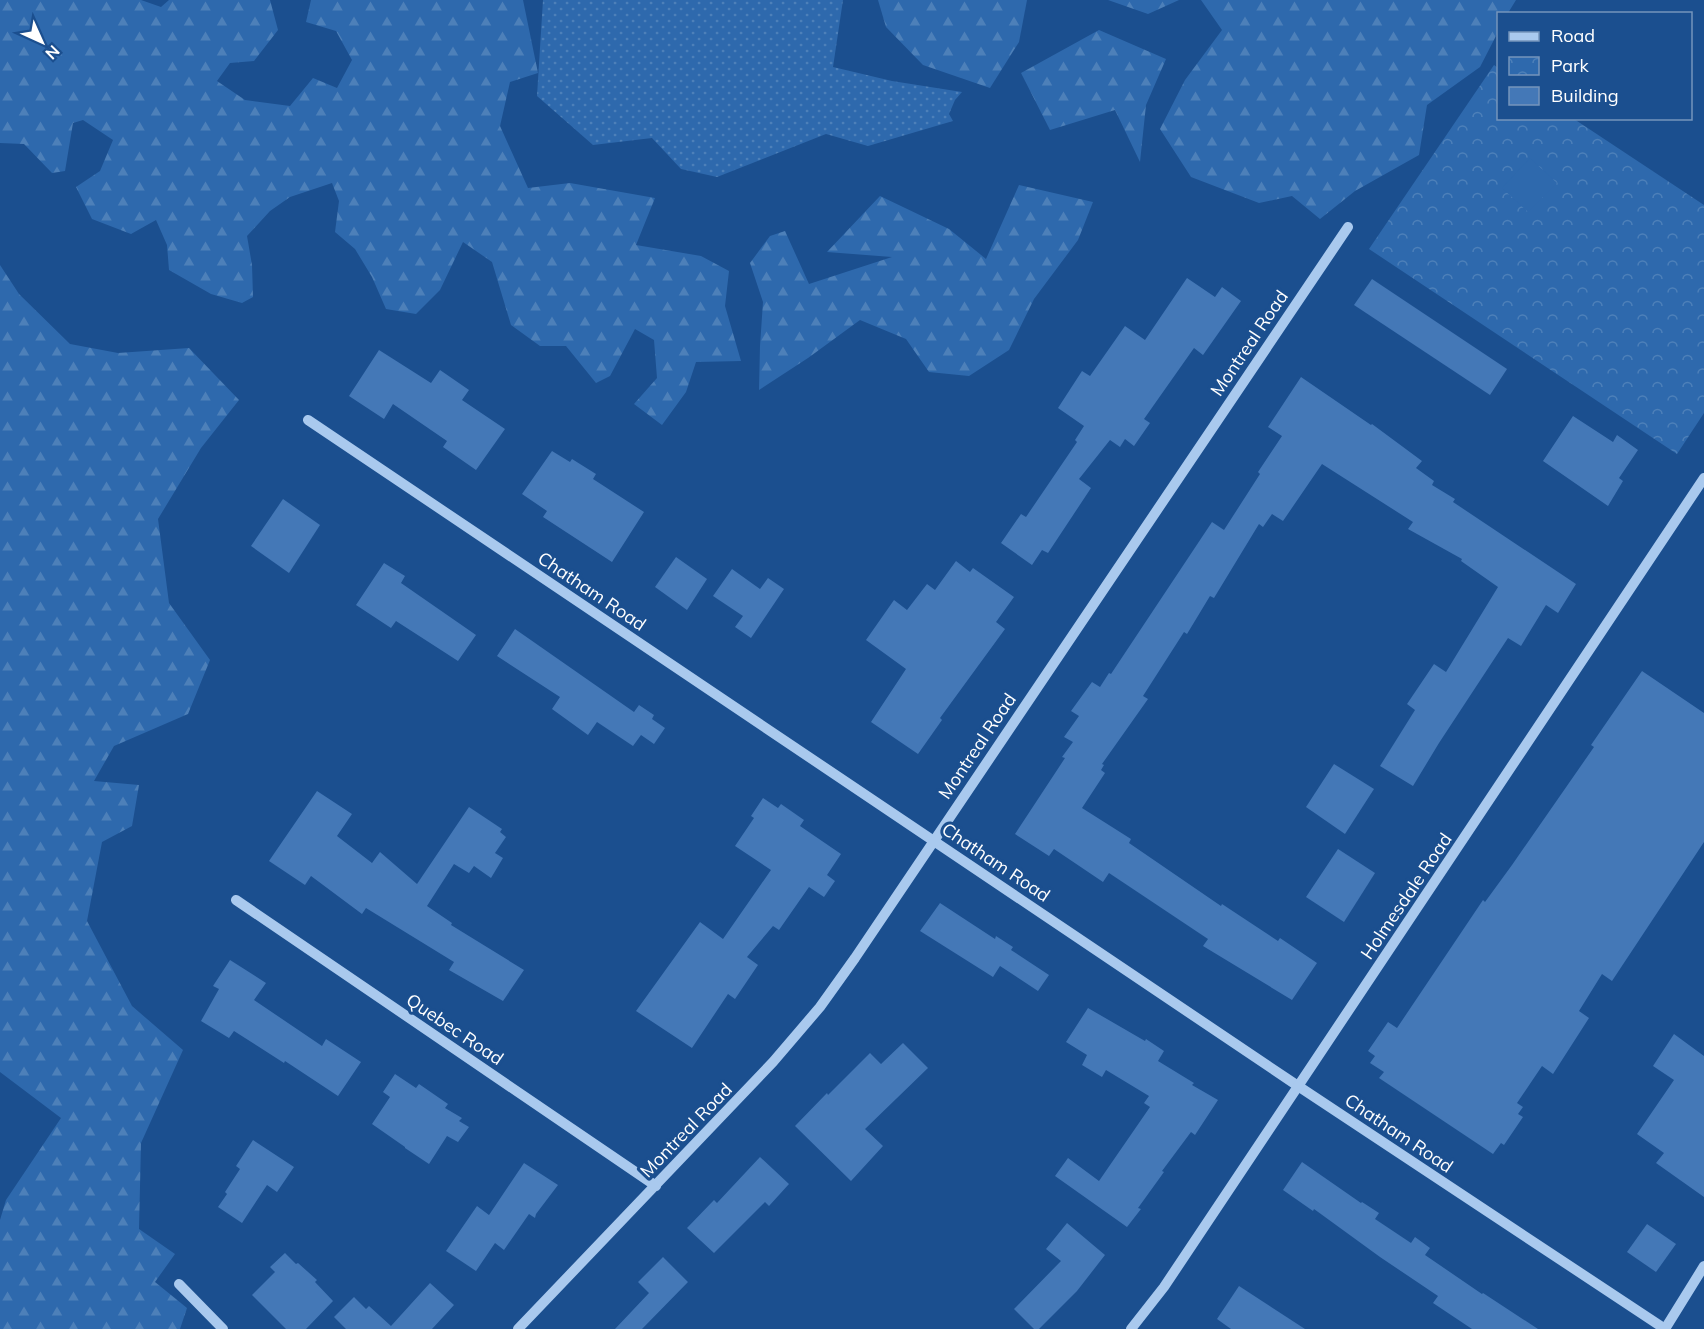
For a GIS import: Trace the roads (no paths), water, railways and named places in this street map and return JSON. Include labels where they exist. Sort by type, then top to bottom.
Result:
[{"type":"street","name":"Montreal Road","points":[[518,1329],[773,1062],[820,1007],[1348,227]]},
{"type":"street","name":"Chatham Road","points":[[309,420],[1298,1086],[1665,1329]]},
{"type":"street","name":"Holmesdale Road","points":[[1131,1329],[1164,1287],[1704,478]]},
{"type":"street","name":"Quebec Road","points":[[236,900],[656,1186]]},
{"type":"street","points":[[1665,1329],[1704,1266]]},
{"type":"street","points":[[179,1284],[223,1329]]}]
